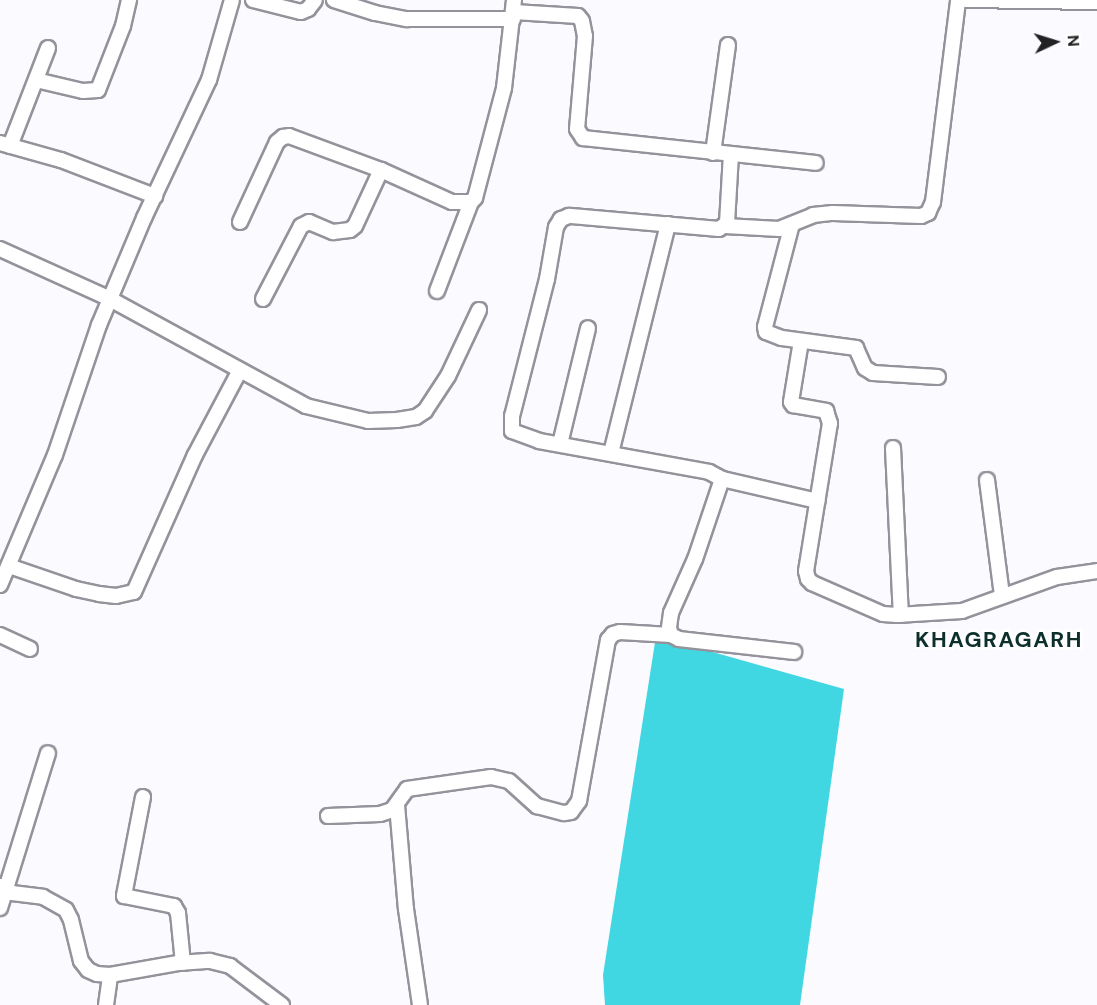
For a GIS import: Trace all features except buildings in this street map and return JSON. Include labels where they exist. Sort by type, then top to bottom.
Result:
[{"type":"street","points":[[36,80],[83,91],[98,90],[123,26],[129,0]]},
{"type":"street","points":[[0,585],[55,455],[110,299],[154,196],[209,80],[232,0]]},
{"type":"street","points":[[253,0],[302,12],[308,9],[315,0]]},
{"type":"street","points":[[334,0],[375,14],[407,18],[514,10],[578,16],[582,21],[585,36],[577,129],[583,138],[816,163]]},
{"type":"street","points":[[817,501],[722,479],[709,472],[518,436],[512,431],[512,416],[547,279],[556,227],[561,219],[569,216],[719,229],[725,226],[763,230],[780,229],[813,215],[833,213],[921,216],[928,213],[933,202],[958,0]]},
{"type":"street","points":[[966,0],[1097,2]]},
{"type":"street","points":[[437,291],[471,202],[475,198],[495,132],[504,88],[514,10]]},
{"type":"street","points":[[713,153],[728,45]]},
{"type":"street","points":[[48,48],[36,80],[5,145],[71,163],[154,196]]},
{"type":"street","points":[[240,222],[277,142],[289,136],[381,170],[452,202],[471,202]]},
{"type":"street","points":[[725,226],[731,154]]},
{"type":"street","points":[[263,299],[301,226],[309,222],[333,232],[350,230],[355,226],[381,170]]},
{"type":"street","points":[[611,453],[668,224]]},
{"type":"street","points":[[792,224],[765,327],[771,336],[856,348],[865,368],[873,372],[938,377]]},
{"type":"street","points":[[0,249],[110,299],[280,394],[325,411],[368,421],[416,417],[435,399],[479,310]]},
{"type":"street","points":[[560,444],[588,328]]},
{"type":"street","points":[[801,341],[790,402],[826,411],[829,414],[806,571],[807,579],[812,584],[883,614],[901,615],[962,610],[1057,578],[1097,571]]},
{"type":"street","points":[[9,566],[76,589],[99,594],[116,596],[134,592],[190,465],[240,370]]},
{"type":"street","points":[[893,448],[901,615]]},
{"type":"street","points":[[671,635],[669,628],[671,613],[695,559],[722,479]]},
{"type":"street","points":[[987,480],[1002,596]]},
{"type":"street","points":[[328,816],[380,814],[397,805],[407,789],[462,783],[491,777],[509,781],[537,806],[564,813],[571,812],[579,801],[608,640],[613,634],[620,632],[671,635],[679,639],[794,652]]},
{"type":"street","points":[[0,635],[30,649]]},
{"type":"street","points":[[0,908],[2,887],[48,753]]},
{"type":"street","points":[[143,797],[124,896],[130,900],[168,903],[174,906],[178,913],[183,963]]},
{"type":"street","points":[[397,805],[406,909],[420,1005]]},
{"type":"street","points":[[2,887],[12,893],[43,897],[66,910],[71,920],[81,961],[88,970],[110,975],[210,961],[230,966],[282,1005]]},
{"type":"street","points":[[106,1005],[110,975]]},
{"type":"water","points":[[656,636],[844,689],[800,1005],[605,1005],[603,975]]},
{"type":"district","name":"KHAGRAGARH","points":[[999,640]]}]
